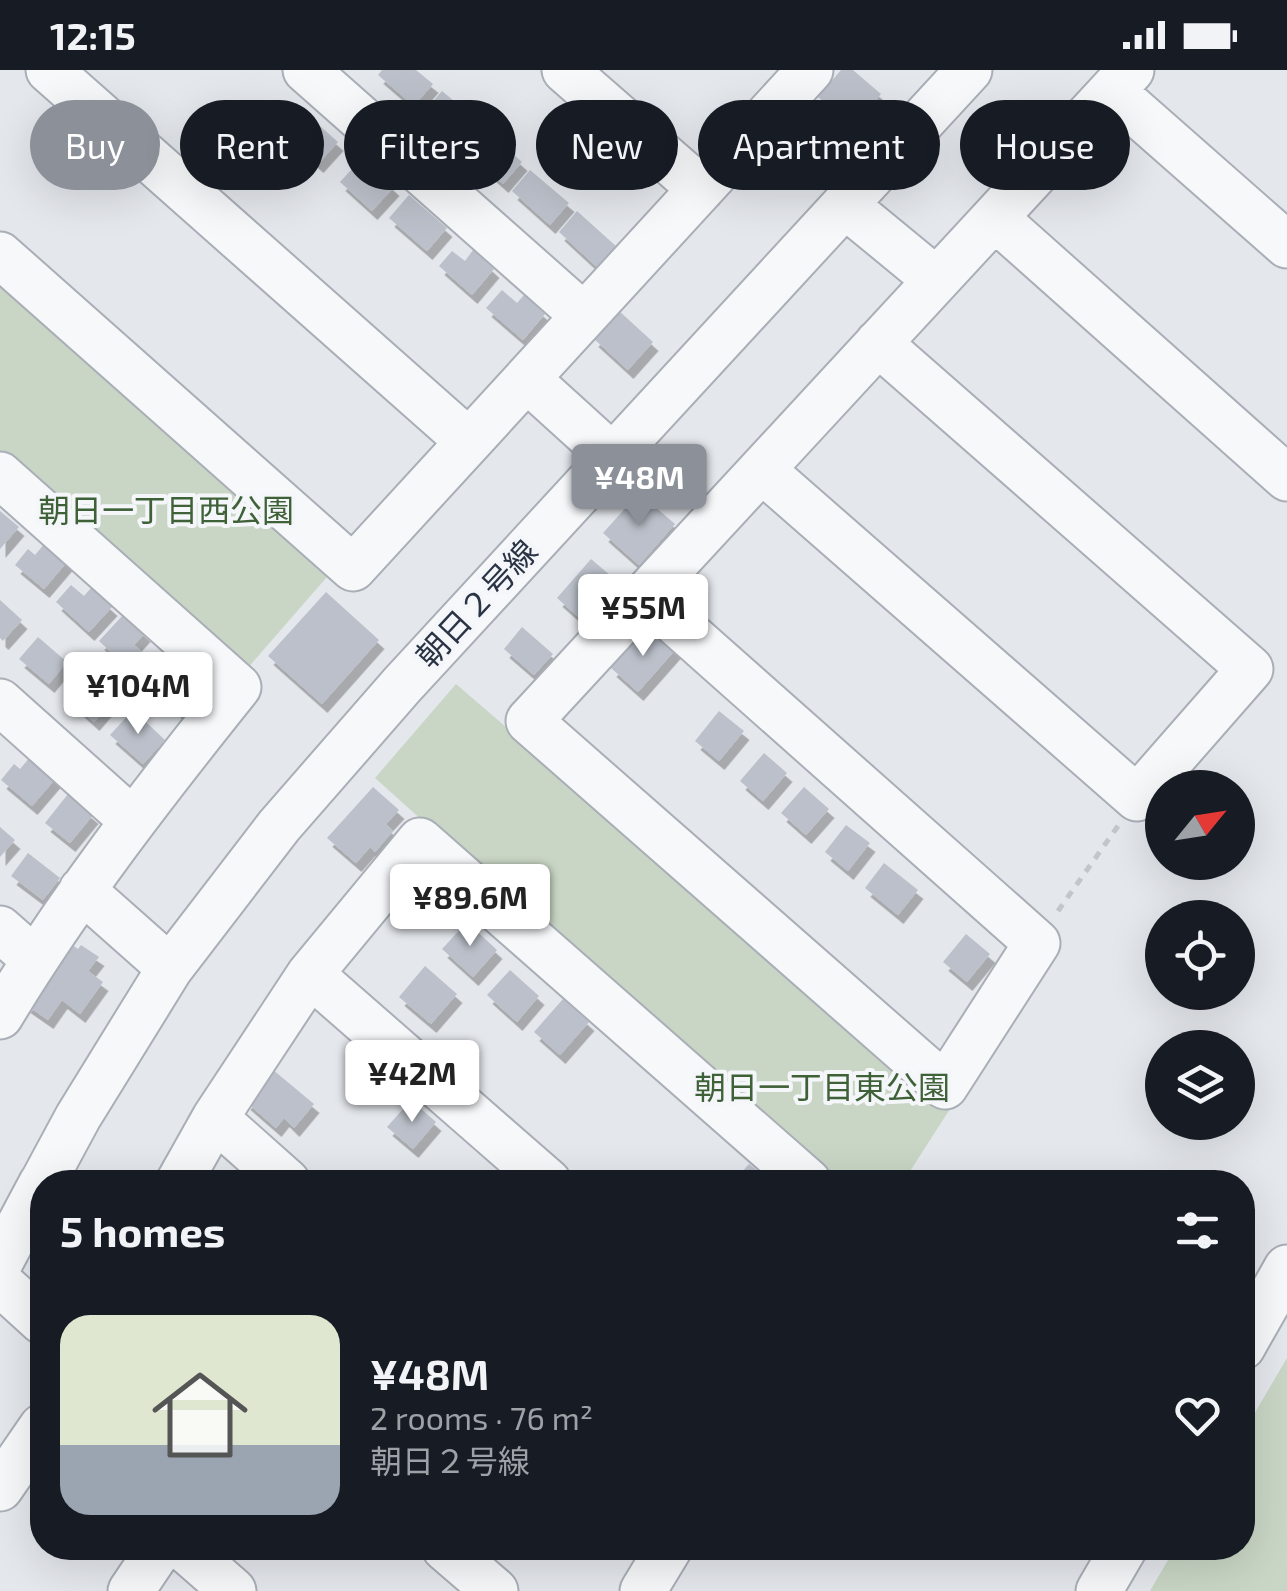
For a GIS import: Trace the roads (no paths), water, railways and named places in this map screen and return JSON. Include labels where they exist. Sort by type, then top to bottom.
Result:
[{"type":"street","points":[[49,70],[468,440]]},
{"type":"street","points":[[306,70],[584,316]]},
{"type":"street","points":[[565,70],[698,186]]},
{"type":"street","points":[[783,100],[810,70]]},
{"type":"street","name":"朝日２号線","points":[[50,1170],[78,1116],[170,968],[291,812],[402,685],[969,70]]},
{"type":"street","points":[[647,597],[1036,942],[945,1086],[530,722],[1122,80],[1287,245]]},
{"type":"street","points":[[0,255],[352,568],[700,190]]},
{"type":"street","points":[[845,206],[935,279]]},
{"type":"street","points":[[995,218],[1287,478]]},
{"type":"street","points":[[762,470],[1137,798],[1250,668],[878,343]]},
{"type":"street","points":[[527,379],[613,458]]},
{"type":"street","points":[[0,475],[238,687],[132,820],[34,959],[0,1016]]},
{"type":"street","points":[[0,702],[132,820]]},
{"type":"street","points":[[186,1170],[215,1118],[310,974],[420,840],[794,1170]]},
{"type":"street","points":[[82,890],[170,968]]},
{"type":"street","points":[[0,929],[34,959]]},
{"type":"street","points":[[310,974],[534,1170]]},
{"type":"street","points":[[215,1118],[274,1170]]},
{"type":"street","name":"朝日２号線","points":[[0,1262],[30,1207]]},
{"type":"street","points":[[1255,1324],[1287,1268]]},
{"type":"street","points":[[0,1283],[30,1310]]},
{"type":"street","points":[[0,1488],[30,1444]]},
{"type":"street","points":[[131,1591],[152,1560]]},
{"type":"street","points":[[198,1560],[233,1591]]},
{"type":"street","points":[[459,1560],[495,1591]]},
{"type":"street","points":[[643,1591],[662,1560]]},
{"type":"street","points":[[1100,1591],[1117,1560]]},
{"type":"park label","name":"朝日一丁目西公園","points":[[166,511]]},
{"type":"park label","name":"朝日一丁目東公園","points":[[822,1088]]}]
